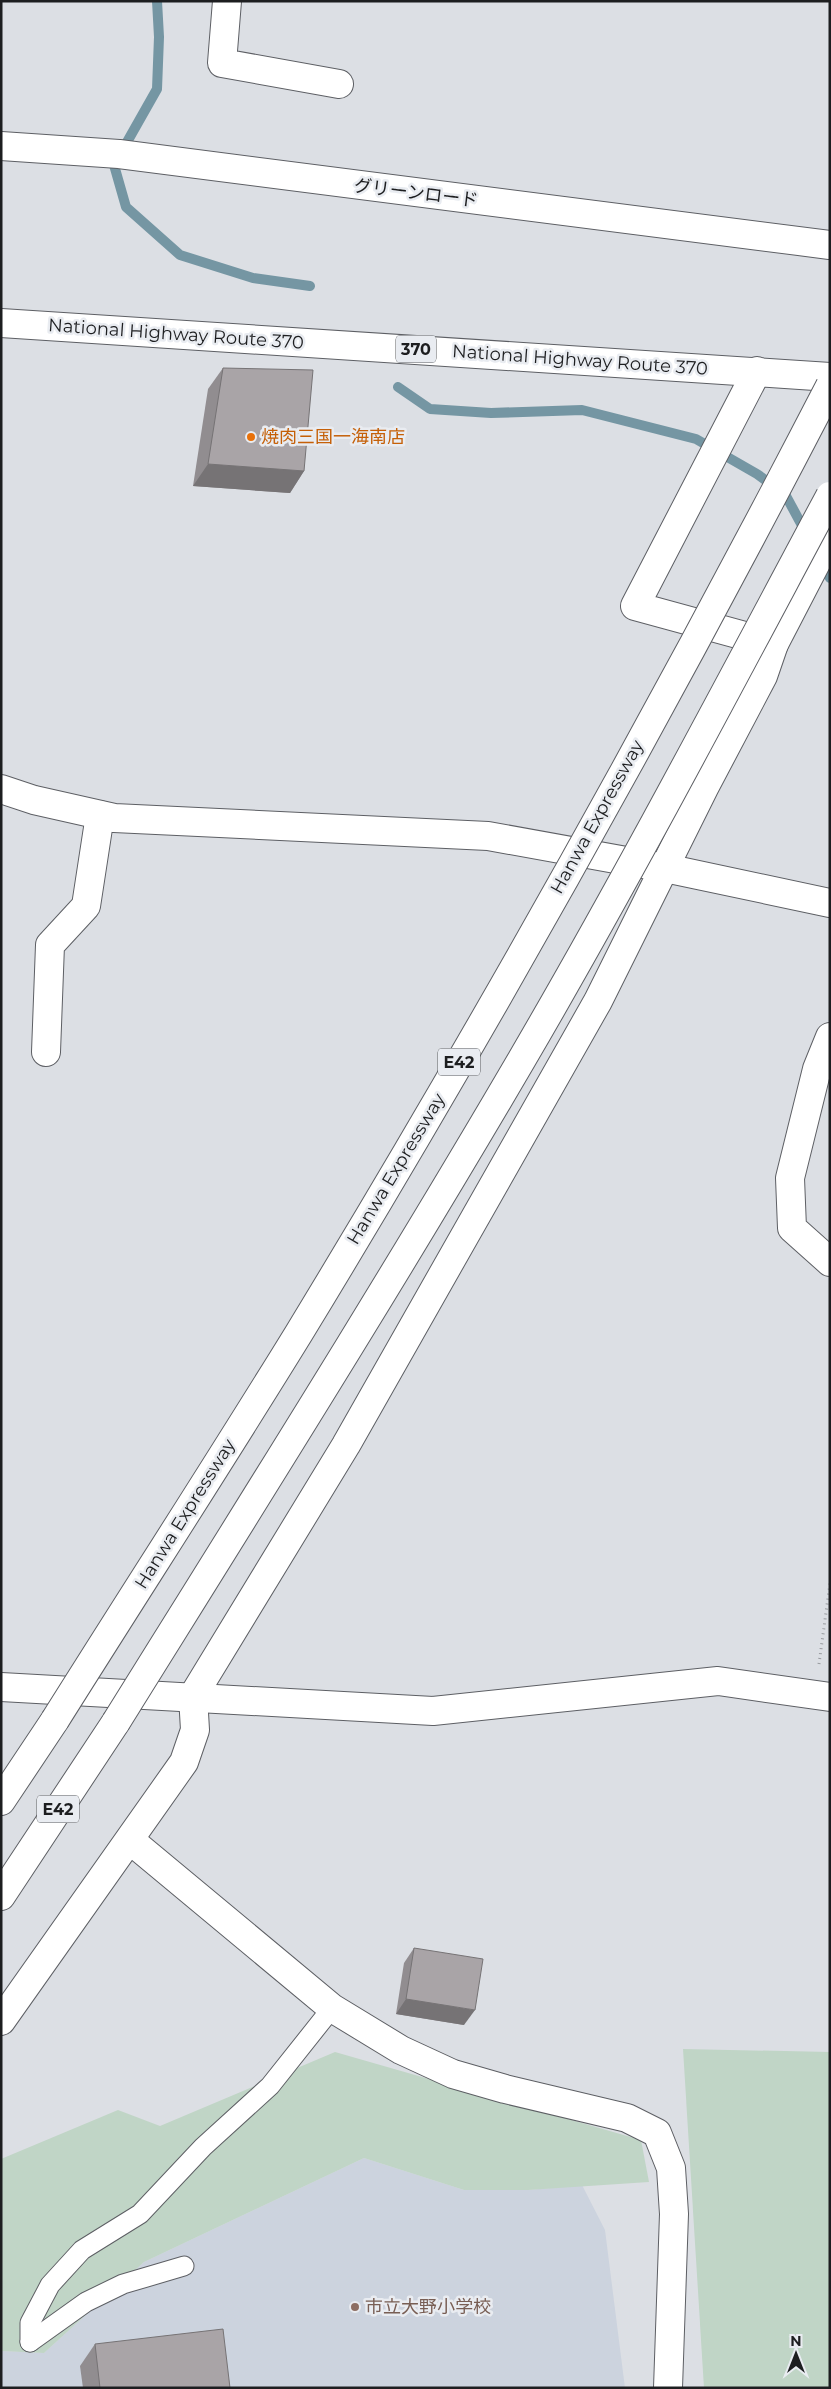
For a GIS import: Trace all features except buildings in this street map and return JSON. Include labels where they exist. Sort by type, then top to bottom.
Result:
[{"type":"main road","points":[[227,1],[222,63],[339,84]]},
{"type":"main road","name":"グリーンロード","points":[[1,146],[119,154],[830,245]]},
{"type":"main road","name":"National Highway Route 370","points":[[1,323],[830,377]]},
{"type":"main road","points":[[757,372],[636,606],[774,644]]},
{"type":"main road","name":"Hanwa Expressway","points":[[1,1801],[55,1720],[298,1334],[478,1030],[651,722],[830,386]]},
{"type":"main road","name":"E42","points":[[1,1896],[116,1722],[342,1360],[523,1056],[694,750],[830,496]]},
{"type":"main road","points":[[1,2021],[184,1762],[191,1747],[195,1730],[193,1696],[346,1445],[598,1001],[704,788],[763,676],[774,644],[830,536]]},
{"type":"main road","points":[[1,789],[34,800],[114,818],[488,836],[665,868],[830,904]]},
{"type":"main road","points":[[46,1052],[50,945],[86,906],[100,815]]},
{"type":"main road","points":[[830,1037],[817,1069],[790,1178],[792,1228],[830,1262]]},
{"type":"main road","points":[[1,1687],[193,1696],[433,1711],[718,1681],[822,1695]]},
{"type":"main road","points":[[130,1840],[332,2008],[401,2050],[453,2074],[505,2089],[627,2118],[657,2133],[671,2168],[673,2205],[668,2388]]},
{"type":"lane","points":[[184,2266],[123,2284],[86,2302],[30,2342],[30,2323],[50,2285],[82,2250],[140,2214],[203,2147],[270,2086],[332,2008]]},
{"type":"path","points":[[822,1695],[830,1583]]},
{"type":"shaded area","name":"市立大野小学校","points":[[364,2158],[464,2190],[528,2190],[582,2185],[605,2230],[625,2388],[1,2388],[1,2351],[44,2353],[144,2262]]},
{"type":"green space","points":[[683,2049],[830,2052],[830,2388],[704,2388]]},
{"type":"green space","points":[[335,2052],[641,2140],[649,2182],[528,2190],[464,2190],[364,2158],[144,2262],[44,2353],[1,2351],[1,2159],[118,2110],[160,2126]]},
{"type":"waterway","points":[[157,1],[159,37],[157,89],[114,165],[126,207],[180,255],[253,278],[310,286]]},
{"type":"waterway","points":[[398,387],[430,409],[491,413],[582,410],[696,439],[757,474],[785,494],[806,533]]},
{"type":"waterway","points":[[821,562],[830,578]]},
{"type":"place","name":"焼肉三国一海南店","points":[[251,437]]},
{"type":"place","name":"市立大野小学校","points":[[355,2307]]}]
